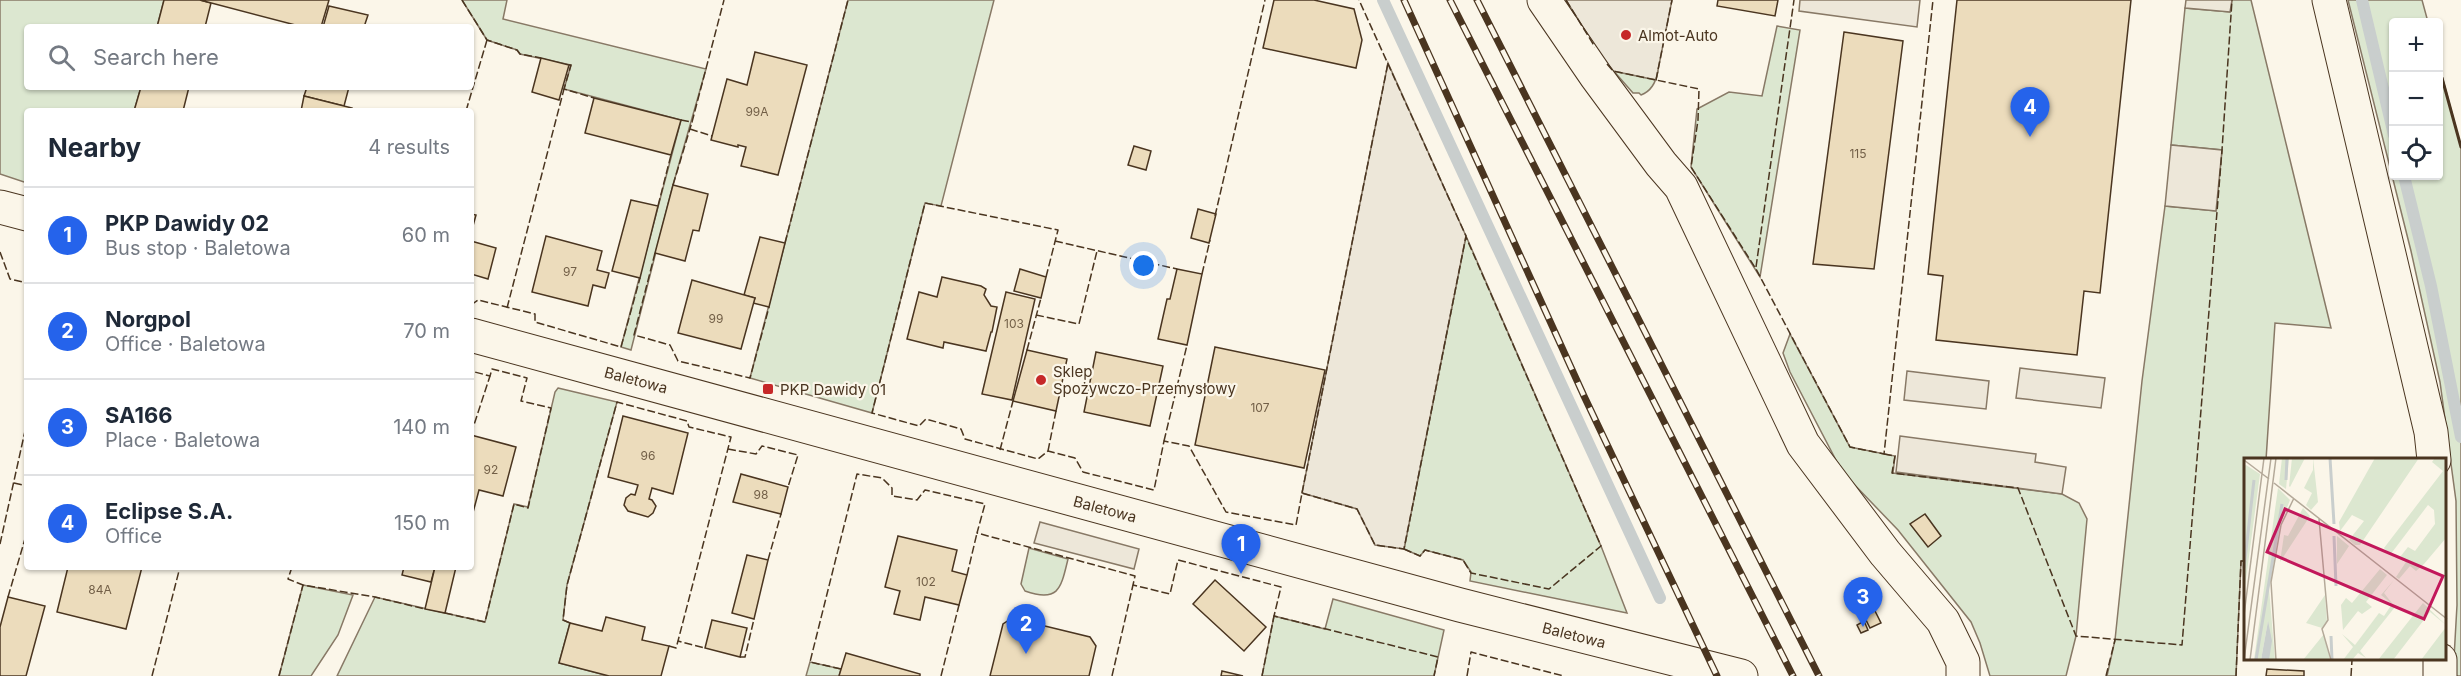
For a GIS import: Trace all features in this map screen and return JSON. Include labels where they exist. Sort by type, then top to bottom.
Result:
[{"type":"street","points":[[1544,0],[1609,94],[1681,187],[1803,444],[1885,553],[1943,621],[1963,662],[1963,676]]},
{"type":"street","points":[[2329,0],[2431,432],[2434,458]]},
{"type":"street","points":[[0,207],[24,213]]},
{"type":"street","name":"Baletowa","points":[[474,336],[1150,522],[1644,664],[1741,676]]},
{"type":"green space","points":[[0,0],[164,0],[158,24],[24,24],[24,90],[140,90],[135,108],[24,108],[24,182],[0,174]]},
{"type":"green space","points":[[462,0],[507,0],[503,19],[706,69],[673,185],[631,350],[621,347],[681,120],[564,89],[571,65],[520,54],[517,50],[487,40]]},
{"type":"green space","points":[[848,0],[994,0],[941,206],[925,203],[872,413],[750,378]]},
{"type":"green space","points":[[2232,0],[2251,0],[2331,328],[2275,323],[2266,458],[2244,458],[2244,561],[2241,561],[2236,676],[2107,676],[2115,640],[2142,381],[2165,206],[2216,211],[2222,150],[2171,145],[2185,8],[2230,12]]},
{"type":"green space","points":[[2348,0],[2422,0],[2427,18],[2389,18],[2389,163]]},
{"type":"green space","points":[[1777,26],[1800,30],[1760,277],[1691,167],[1697,109],[1729,92],[1762,96]]},
{"type":"green space","points":[[1604,60],[1658,71],[1655,82],[1651,89],[1641,95],[1633,93]]},
{"type":"green space","points":[[2443,80],[2461,147],[2461,676],[2453,676],[2457,605],[2456,501],[2440,382],[2393,180],[2443,180]]},
{"type":"green space","points":[[1466,236],[1601,546],[1627,613],[1470,581],[1471,572],[1463,560],[1425,550],[1420,556],[1404,549]]},
{"type":"green space","points":[[1790,334],[1850,447],[1895,456],[1893,473],[2062,494],[2079,503],[2087,519],[2076,636],[2066,676],[1990,676],[1971,622],[1898,530],[1848,478],[1837,462],[1790,372],[1783,353]]},
{"type":"green space","points":[[558,388],[617,402],[567,585],[563,620],[570,623],[559,663],[609,676],[337,676],[375,597],[485,622],[514,504],[528,507],[555,392]]},
{"type":"green space","points":[[1029,548],[1068,559],[1060,585],[1052,594],[1025,591],[1021,584]]},
{"type":"green space","points":[[303,585],[353,595],[338,635],[311,676],[279,676]]},
{"type":"green space","points":[[1333,599],[1444,630],[1434,676],[1262,676],[1274,616],[1325,629]]},
{"type":"green space","points":[[810,662],[841,669],[839,676],[806,676]]},
{"type":"shaded area","name":"Almot-Auto","points":[[1566,0],[1672,0],[1656,80],[1613,71],[1602,58]]},
{"type":"shaded area","points":[[1800,0],[1920,0],[1917,27],[1799,11]]},
{"type":"shaded area","points":[[2186,0],[2232,0],[2230,12],[2185,8]]},
{"type":"shaded area","points":[[1388,63],[1466,236],[1404,549],[1375,545],[1357,509],[1302,493]]},
{"type":"shaded area","points":[[2171,145],[2222,150],[2216,211],[2165,206]]},
{"type":"shaded area","points":[[2020,368],[2105,378],[2101,408],[2016,398]]},
{"type":"shaded area","points":[[1907,371],[1989,381],[1986,409],[1904,400]]},
{"type":"shaded area","points":[[1900,436],[2036,454],[2035,462],[2066,467],[2062,494],[1896,472]]},
{"type":"shaded area","points":[[1040,522],[1139,549],[1134,569],[1034,543]]},
{"type":"building","points":[[164,0],[200,0],[211,3],[206,24],[158,24]]},
{"type":"building","points":[[200,0],[329,0],[322,24],[292,24]]},
{"type":"building","points":[[1274,0],[1314,0],[1354,9],[1362,40],[1356,68],[1263,48]]},
{"type":"building","points":[[1718,0],[1778,0],[1775,16],[1717,6]]},
{"type":"building","points":[[1957,0],[2131,0],[2100,293],[2084,291],[2077,355],[1936,340],[1943,276],[1928,274]]},
{"type":"building","points":[[329,6],[368,15],[365,24],[324,24]]},
{"type":"building","points":[[1844,32],[1903,41],[1874,269],[1813,264]]},
{"type":"building","points":[[755,52],[807,65],[778,175],[741,166],[746,147],[711,140],[727,79],[747,85]]},
{"type":"building","points":[[541,58],[569,65],[559,100],[532,92]]},
{"type":"building","points":[[140,90],[188,90],[184,108],[135,108]]},
{"type":"building","points":[[306,90],[348,90],[344,106],[304,96]]},
{"type":"building","points":[[304,96],[352,108],[302,108]]},
{"type":"building","points":[[594,98],[681,120],[671,155],[585,133]]},
{"type":"building","points":[[1134,146],[1151,151],[1146,170],[1128,165]]},
{"type":"building","points":[[673,185],[708,194],[699,231],[693,230],[685,261],[655,253]]},
{"type":"building","points":[[631,200],[658,206],[640,278],[612,271]]},
{"type":"building","points":[[1198,209],[1216,214],[1209,243],[1191,238]]},
{"type":"building","points":[[546,236],[602,251],[597,270],[609,273],[605,288],[593,285],[588,306],[532,292]]},
{"type":"building","points":[[760,237],[785,243],[769,307],[753,303],[755,298],[744,295]]},
{"type":"building","points":[[474,242],[496,248],[488,279],[474,275]]},
{"type":"building","points":[[1020,269],[1046,277],[1041,298],[1014,291]]},
{"type":"building","points":[[1177,269],[1202,274],[1187,345],[1158,339]]},
{"type":"building","points":[[942,277],[981,286],[986,289],[984,295],[991,306],[997,307],[986,351],[944,342],[943,348],[907,339],[919,292],[937,297]]},
{"type":"building","points":[[692,280],[755,298],[741,349],[678,333]]},
{"type":"building","points":[[1006,292],[1035,299],[1012,400],[982,394]]},
{"type":"building","points":[[1215,347],[1325,370],[1304,468],[1195,445]]},
{"type":"building","name":"Sklep Spożywczo-Przemysłowy","points":[[1027,350],[1067,359],[1056,411],[1013,401]]},
{"type":"building","points":[[1096,352],[1163,366],[1150,426],[1084,412]]},
{"type":"building","points":[[623,416],[688,433],[673,494],[652,488],[649,499],[656,506],[648,517],[628,511],[624,505],[626,498],[631,494],[635,495],[638,485],[608,477]]},
{"type":"building","points":[[474,436],[516,447],[503,496],[479,490],[474,509]]},
{"type":"building","points":[[741,474],[788,487],[781,514],[733,502]]},
{"type":"building","points":[[1925,514],[1941,536],[1928,547],[1910,524]]},
{"type":"building","points":[[898,536],[957,550],[952,571],[967,575],[959,605],[925,597],[920,620],[894,614],[900,591],[885,587]]},
{"type":"building","points":[[747,555],[768,560],[754,619],[732,613]]},
{"type":"building","points":[[67,570],[141,570],[126,629],[57,612]]},
{"type":"building","points":[[403,570],[434,570],[431,582],[402,575]]},
{"type":"building","points":[[434,570],[455,570],[445,613],[425,609]]},
{"type":"building","points":[[1215,580],[1266,627],[1244,651],[1193,604]]},
{"type":"building","points":[[8,597],[45,606],[26,676],[0,676],[0,627]]},
{"type":"building","points":[[1873,607],[1881,623],[1870,628],[1862,612]]},
{"type":"building","points":[[606,617],[645,627],[642,640],[669,646],[661,676],[609,676],[559,663],[570,623],[602,631]]},
{"type":"building","points":[[1012,618],[1090,637],[1096,646],[1089,676],[990,676],[1003,624]]},
{"type":"building","points":[[712,620],[747,628],[740,657],[705,648]]},
{"type":"building","points":[[1864,621],[1868,630],[1861,633],[1857,625]]},
{"type":"building","points":[[846,653],[920,674],[920,676],[839,676]]},
{"type":"building","points":[[2267,669],[2304,671],[2304,676],[2266,676]]},
{"type":"building","points":[[1222,671],[1243,676],[1221,676]]},
{"type":"waterway","points":[[1383,0],[1660,598]]},
{"type":"waterway","points":[[2362,0],[2392,126]]},
{"type":"waterway","points":[[2405,180],[2431,286],[2461,437]]},
{"type":"railway","points":[[1404,0],[1584,396],[1717,676]]},
{"type":"railway","points":[[1450,0],[1793,676]]},
{"type":"railway","points":[[1477,0],[1819,676]]},
{"type":"fence","points":[[462,0],[487,40],[517,50],[520,54],[541,58]]},
{"type":"fence","points":[[681,120],[692,122],[724,0]]},
{"type":"fence","points":[[785,243],[848,0]]},
{"type":"fence","points":[[1215,216],[1265,0]]},
{"type":"fence","points":[[1046,277],[1058,230],[925,203],[872,413],[919,426],[926,419],[961,429],[965,439],[1038,459],[1048,451],[1075,458],[1083,472],[1154,490],[1164,441],[1189,446],[1226,512],[1296,525],[1302,493],[1357,509],[1375,545],[1404,549],[1466,236],[1359,0]]},
{"type":"fence","points":[[1566,0],[1595,47]]},
{"type":"fence","points":[[1656,80],[1672,0]]},
{"type":"fence","points":[[1756,267],[1794,0]]},
{"type":"fence","points":[[1607,64],[1613,71],[1699,89],[1698,120],[1691,167],[1756,269],[1850,447],[1884,454],[1933,0]]},
{"type":"fence","points":[[1884,454],[1895,456],[1892,473],[2018,488],[2076,636],[2182,645],[2232,0]]},
{"type":"fence","points":[[474,84],[487,40]]},
{"type":"fence","points":[[1302,493],[1388,63]]},
{"type":"fence","points":[[569,65],[571,65],[564,89],[594,98]]},
{"type":"fence","points":[[507,308],[564,89]]},
{"type":"fence","points":[[467,108],[472,90]]},
{"type":"fence","points":[[673,185],[692,122]]},
{"type":"fence","points":[[690,129],[712,136]]},
{"type":"fence","points":[[658,206],[671,155]]},
{"type":"fence","points":[[1404,549],[1420,556],[1425,550],[1463,560],[1471,573],[1549,589],[1601,546],[1466,237]]},
{"type":"fence","points":[[1202,274],[1210,240]]},
{"type":"fence","points":[[1055,241],[1177,269]]},
{"type":"fence","points":[[1036,315],[1079,324],[1097,251]]},
{"type":"fence","points":[[0,252],[10,279],[24,282]]},
{"type":"fence","points":[[655,253],[634,335],[670,345],[678,361],[750,378],[769,307]]},
{"type":"fence","points":[[474,303],[478,300],[535,314],[535,322],[621,347],[640,278]]},
{"type":"fence","points":[[1027,350],[1041,298]]},
{"type":"fence","points":[[1164,441],[1187,345]]},
{"type":"fence","points":[[445,613],[485,622],[514,504],[528,508],[551,408],[521,401],[527,378],[492,369],[490,376],[474,372]]},
{"type":"fence","points":[[474,425],[490,376]]},
{"type":"fence","points":[[1000,450],[1013,401]]},
{"type":"fence","points":[[570,623],[563,620],[567,585],[617,402],[687,421],[689,427],[731,437],[678,641],[705,648]]},
{"type":"fence","points":[[1048,451],[1056,411]]},
{"type":"fence","points":[[0,544],[24,436]]},
{"type":"fence","points":[[728,449],[756,454],[762,446],[798,455],[788,487]]},
{"type":"fence","points":[[841,669],[810,662],[857,474],[882,478],[892,488],[892,496],[917,500],[925,490],[985,504],[977,533],[1135,576],[1133,585],[1170,594],[1178,560],[1281,587],[1274,616],[1438,657],[1434,676]]},
{"type":"fence","points":[[14,483],[24,485]]},
{"type":"fence","points":[[768,560],[781,514]]},
{"type":"fence","points":[[967,575],[977,533]]},
{"type":"fence","points":[[8,597],[24,542]]},
{"type":"fence","points":[[2236,676],[2241,561],[2244,561]]},
{"type":"fence","points":[[152,676],[179,570]]},
{"type":"fence","points":[[291,570],[288,579],[303,585],[375,597],[425,609]]},
{"type":"fence","points":[[279,676],[303,585]]},
{"type":"fence","points":[[1112,676],[1133,585]]},
{"type":"fence","points":[[941,676],[959,605]]},
{"type":"fence","points":[[1262,676],[1274,616]]},
{"type":"fence","points":[[740,657],[745,657],[754,619]]},
{"type":"fence","points":[[2106,676],[2115,640]]},
{"type":"fence","points":[[669,646],[676,648],[678,641]]},
{"type":"fence","points":[[1467,676],[1471,652],[1564,676]]},
{"type":"fence","points":[[2351,676],[2352,661]]},
{"type":"wall","points":[[2443,82],[2461,147]]},
{"type":"place","name":"Almot-Auto","points":[[1626,35]]},
{"type":"place","name":"Eclipse S.A.","points":[[2030,137]]},
{"type":"place","name":"Sklep Spożywczo-Przemysłowy","points":[[1041,380]]},
{"type":"place","name":"PKP Dawidy 01","points":[[768,389]]},
{"type":"place","name":"PKP Dawidy 02","points":[[1241,574]]},
{"type":"place","name":"SA166","points":[[1863,627]]},
{"type":"place","name":"Norgpol","points":[[1026,654]]}]
